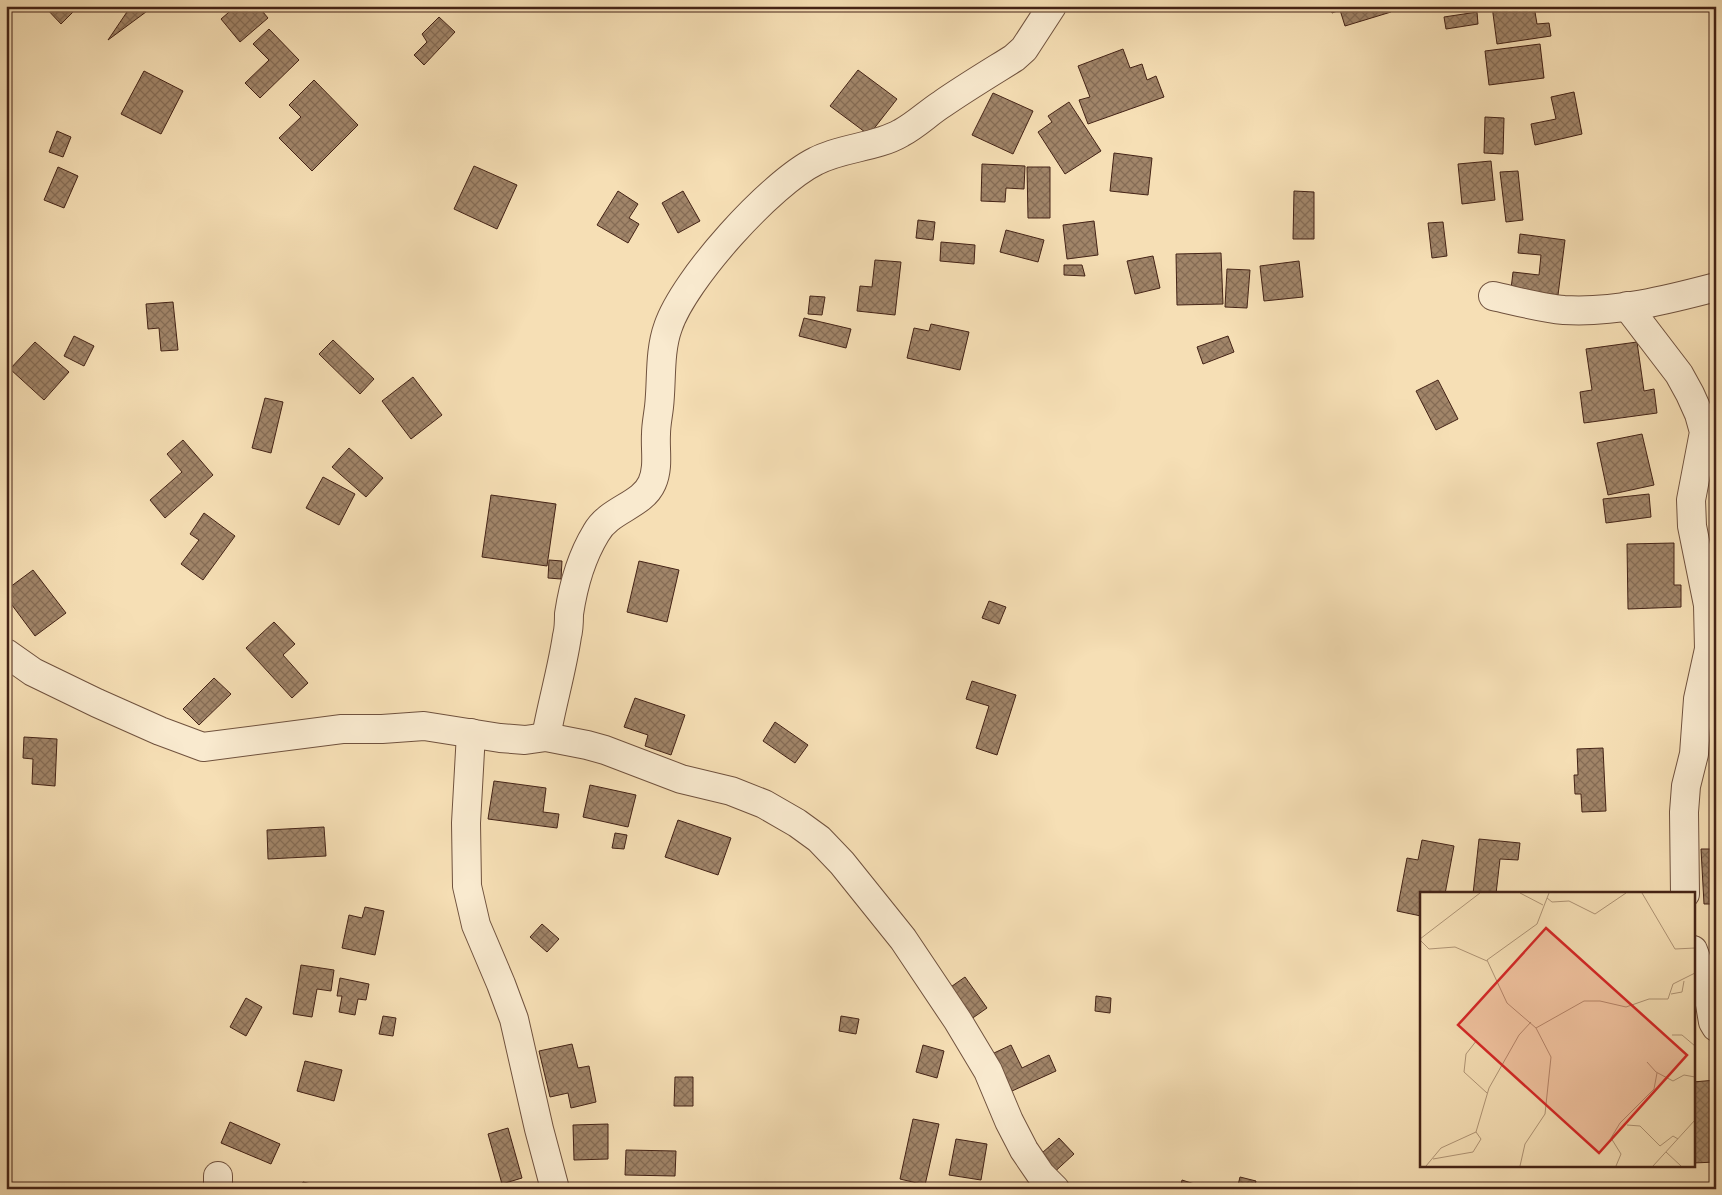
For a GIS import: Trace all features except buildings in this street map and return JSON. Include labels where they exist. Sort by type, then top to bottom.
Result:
[{"type":"street","points":[[546,737],[568,635],[570,612],[580,572],[591,542],[603,522],[644,495],[653,482],[656,470],[656,434],[665,336],[674,311],[688,290],[731,235],[762,203],[805,167],[818,160],[886,140],[914,125],[940,105],[1014,58],[1024,49],[1052,6]]},
{"type":"street","points":[[1493,296],[1564,310],[1627,306],[1716,286]]},
{"type":"street","points":[[1627,306],[1679,374],[1699,414],[1704,432],[1691,500],[1692,526],[1708,605],[1709,649],[1698,699],[1694,754],[1686,786],[1684,812],[1685,892]]},
{"type":"street","points":[[6,653],[33,672],[97,704],[169,735],[203,747],[342,729],[424,726],[500,738],[525,740],[546,737],[596,747],[680,778],[731,791],[764,804],[797,823],[819,839],[842,863],[890,924],[936,988],[988,1071],[1009,1121],[1024,1150],[1041,1175],[1055,1189]]},
{"type":"street","points":[[471,732],[466,823],[467,886],[476,925],[502,984],[514,1019],[555,1189]]},
{"type":"street","points":[[1694,953],[1707,987],[1713,1022],[1716,1027]]}]
